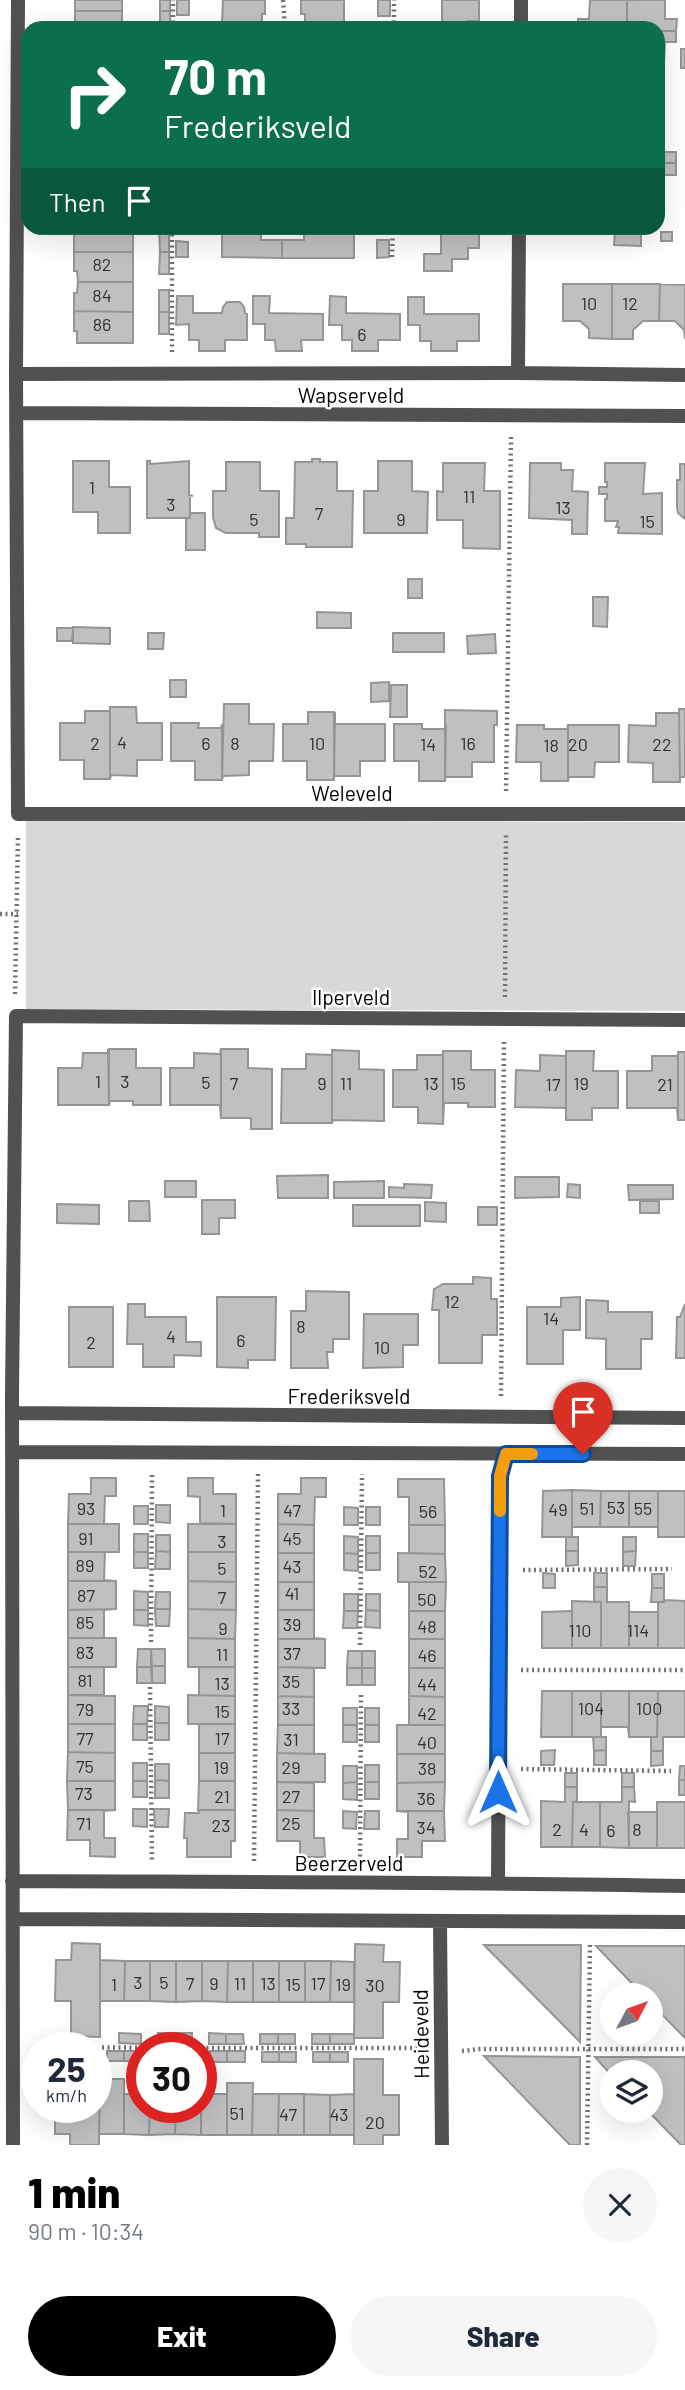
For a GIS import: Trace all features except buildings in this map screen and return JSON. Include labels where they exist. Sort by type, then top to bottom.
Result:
[{"type":"street","points":[[18,0],[16,413],[19,814]]},
{"type":"street","points":[[521,0],[521,21]]},
{"type":"street","points":[[519,235],[519,373]]},
{"type":"street","name":"Wapserveld","points":[[16,374],[685,375]]},
{"type":"street","name":"Wapserveld","points":[[16,413],[685,416]]},
{"type":"street","name":"Weleveld","points":[[19,814],[685,814]]},
{"type":"street","points":[[13,2145],[12,1413],[16,1016]]},
{"type":"street","name":"Ilperveld","points":[[16,1016],[685,1020]]},
{"type":"street","name":"Frederiksveld","points":[[12,1413],[685,1418]]},
{"type":"street","points":[[13,1452],[685,1454]]},
{"type":"street","points":[[498,1882],[500,1476],[506,1454]]},
{"type":"street","name":"Beerzerveld","points":[[12,1881],[360,1884],[498,1882],[685,1886]]},
{"type":"street","points":[[13,1919],[685,1922]]},
{"type":"street","name":"Heideveld","points":[[440,1922],[442,2145]]},
{"type":"path","points":[[173,0],[173,21]]},
{"type":"path","points":[[283,0],[284,21]]},
{"type":"path","points":[[394,0],[394,21]]},
{"type":"path","points":[[172,235],[172,374]]},
{"type":"path","points":[[392,257],[393,235]]},
{"type":"path","points":[[506,1416],[501,1398],[511,416]]},
{"type":"path","points":[[16,1016],[19,814]]},
{"type":"path","points":[[0,914],[18,914]]},
{"type":"path","points":[[254,1883],[258,1474],[255,1452]]},
{"type":"path","points":[[151,1642],[153,1453]]},
{"type":"path","points":[[360,1645],[362,1453]]},
{"type":"path","points":[[500,1570],[672,1569]]},
{"type":"path","points":[[499,1670],[685,1670]]},
{"type":"path","points":[[150,1687],[152,1883]]},
{"type":"path","points":[[360,1884],[361,1692]]},
{"type":"path","points":[[498,1769],[671,1772]]},
{"type":"path","points":[[587,2145],[590,1921]]},
{"type":"path","points":[[14,2048],[126,2048]]},
{"type":"path","points":[[217,2048],[442,2051],[685,2049]]},
{"type":"shaded area","points":[[26,820],[685,822],[685,1011],[26,1009]]},
{"type":"slow traffic","points":[[500,1511],[500,1476],[506,1454],[532,1454]]},
{"type":"route","points":[[498,1792],[500,1476],[506,1454],[583,1454]]}]
